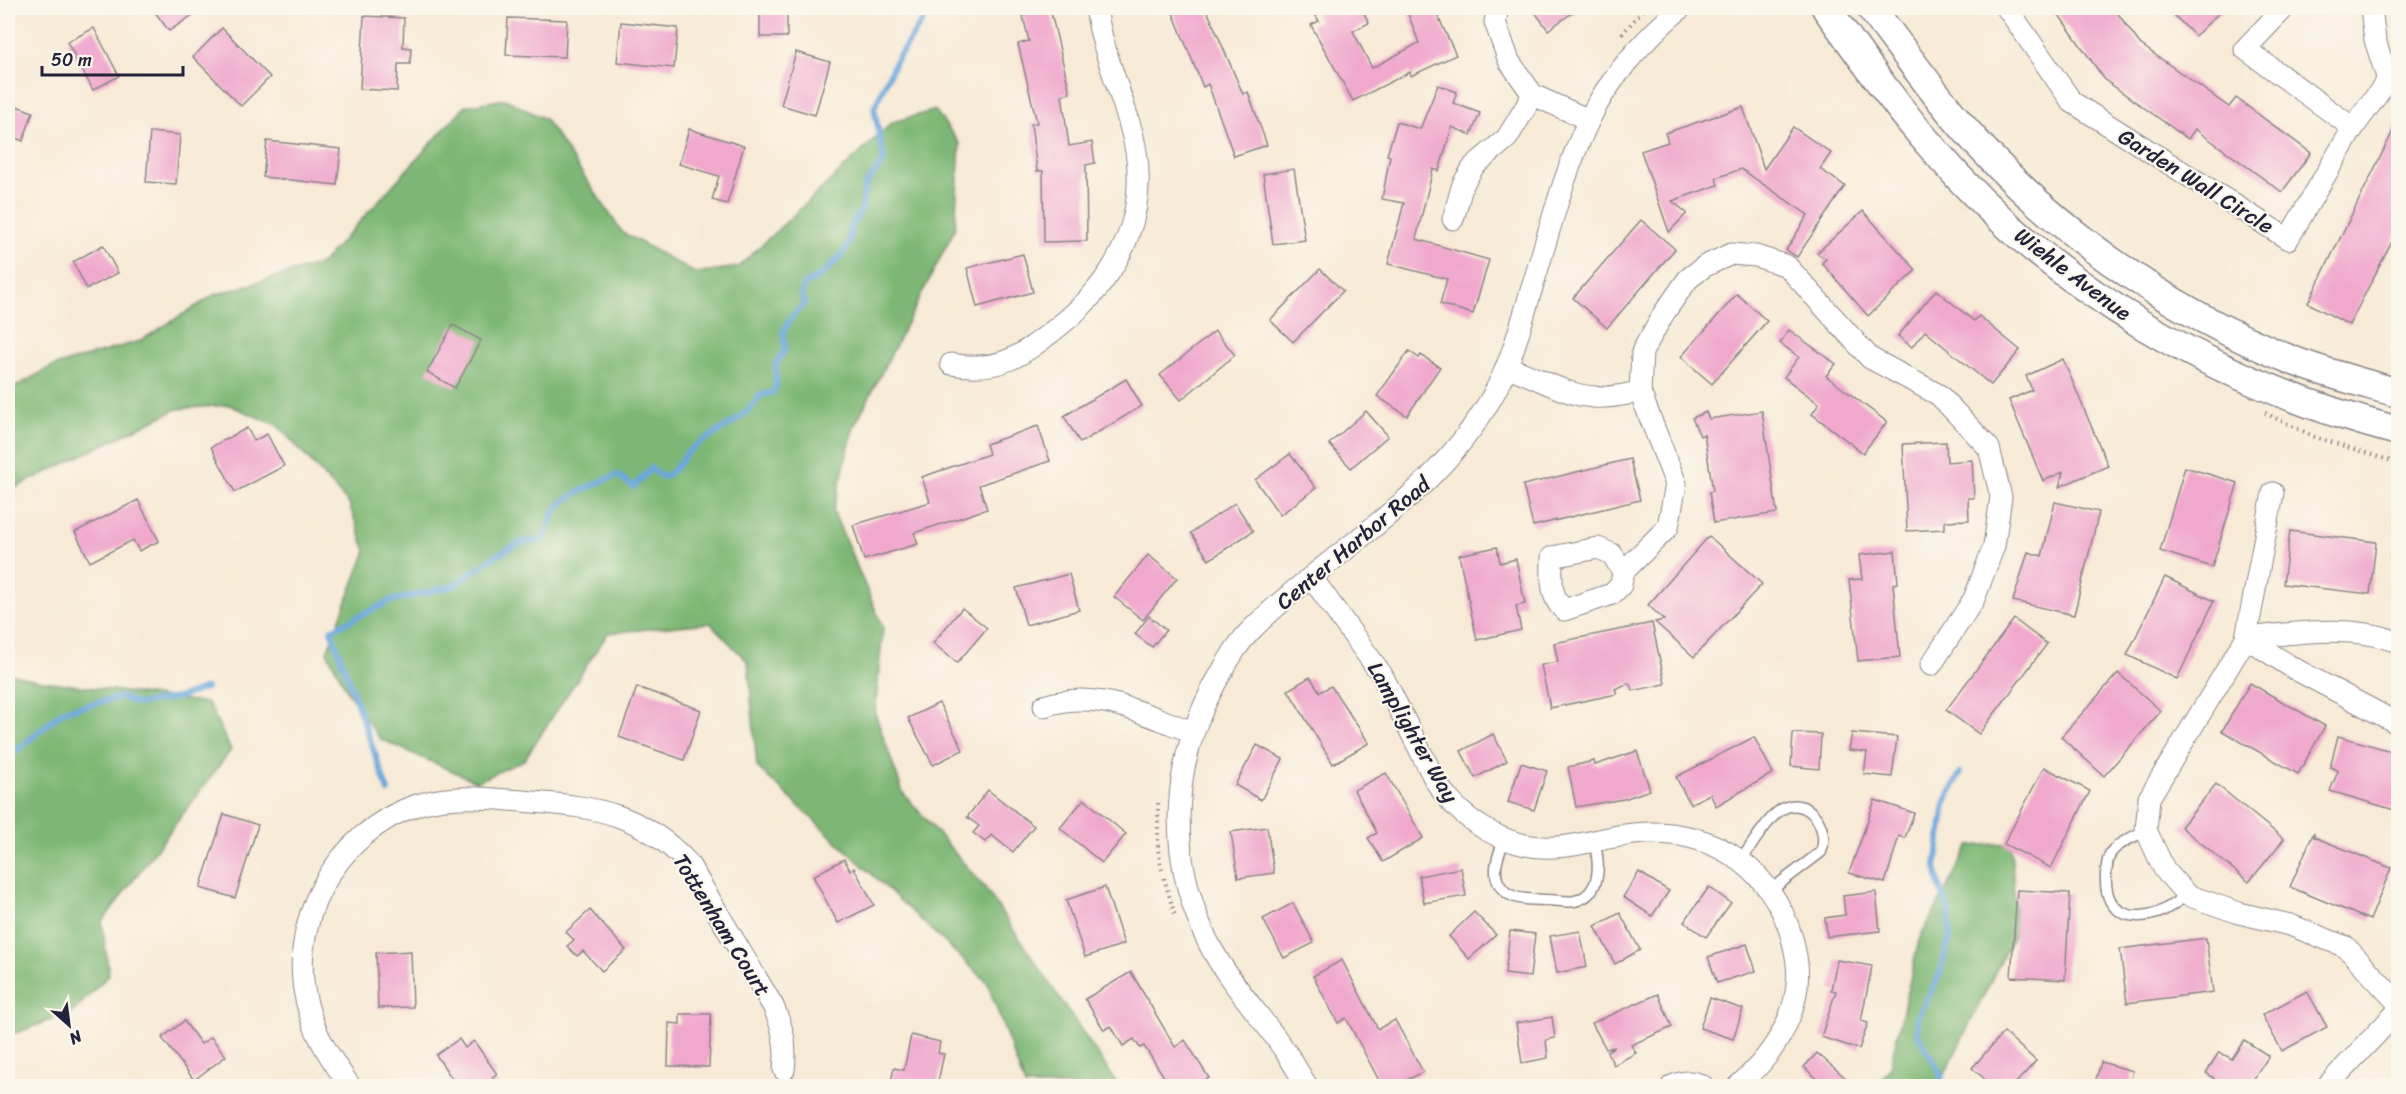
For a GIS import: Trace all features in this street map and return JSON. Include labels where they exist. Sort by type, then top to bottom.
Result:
[{"type":"main road","name":"Wiehle Avenue","points":[[1826,8],[1935,152],[2009,225],[2101,301],[2183,350],[2234,373],[2309,405],[2398,431]]},
{"type":"main road","name":"Wiehle Avenue","points":[[1871,8],[1958,121],[2006,172],[2053,216],[2134,277],[2244,339],[2296,362],[2398,393]]},
{"type":"street","points":[[951,364],[972,368],[993,367],[1025,352],[1082,307],[1101,286],[1116,264],[1128,237],[1136,210],[1138,179],[1136,150],[1129,121],[1109,68],[1096,8]]},
{"type":"street","points":[[1498,8],[1496,21],[1509,61],[1533,95],[1589,120]]},
{"type":"street","name":"Center Harbor Road","points":[[1306,1086],[1285,1050],[1221,965],[1192,905],[1179,839],[1178,803],[1183,767],[1193,732],[1227,659],[1250,632],[1436,474],[1476,424],[1506,367],[1568,172],[1589,120],[1636,52],[1661,24],[1681,8]]},
{"type":"street","name":"Garden Wall Circle","points":[[2007,8],[2072,102],[2288,239],[2353,128],[2395,79]]},
{"type":"street","points":[[2284,8],[2245,50],[2353,128]]},
{"type":"street","points":[[2371,8],[2375,40],[2395,79]]},
{"type":"street","points":[[1454,219],[1463,184],[1474,166],[1508,138],[1533,95]]},
{"type":"street","points":[[1623,572],[1668,527],[1676,484],[1640,392],[1642,352],[1664,313],[1688,279],[1705,266],[1731,254],[1756,256],[1787,266],[1870,358],[1939,394],[1989,448],[2001,497],[1994,546],[1974,599],[1931,665]]},
{"type":"street","points":[[1506,367],[1527,372],[1572,393],[1595,398],[1640,392]]},
{"type":"street","points":[[2273,493],[2246,638],[2149,798],[2146,830],[2152,848],[2164,868],[2187,895],[2238,913],[2290,926],[2346,947],[2398,1003]]},
{"type":"street","name":"Lamplighter Way","points":[[1312,578],[1382,675],[1445,796],[1460,812],[1505,838],[1550,848],[1574,847],[1633,834],[1676,834],[1699,839],[1741,860],[1771,890],[1784,913],[1793,936],[1797,962],[1797,987],[1792,1010],[1773,1051],[1738,1086]]},
{"type":"street","points":[[2246,638],[2324,630],[2378,634],[2398,642]]},
{"type":"street","points":[[2246,638],[2293,668],[2395,722],[2398,721]]},
{"type":"street","points":[[1044,706],[1063,700],[1083,698],[1103,700],[1193,732]]},
{"type":"street","name":"Tottenham Court","points":[[350,1086],[319,1038],[308,1011],[303,983],[302,955],[312,905],[325,880],[344,853],[381,822],[419,805],[446,799],[473,797],[551,803],[601,811],[628,819],[653,831],[670,844],[694,872],[773,1006],[782,1026],[786,1049],[784,1070]]},
{"type":"street","points":[[2327,1086],[2398,1011]]},
{"type":"street","points":[[1672,1086],[1680,1082],[1691,1081],[1703,1086]]},
{"type":"lane","points":[[1741,860],[1778,812],[1798,807],[1816,816],[1825,833],[1821,852],[1771,890]]},
{"type":"lane","points":[[2146,830],[2113,849],[2107,862],[2105,891],[2110,904],[2119,912],[2138,916],[2161,911],[2187,895]]},
{"type":"lane","points":[[1505,838],[1497,864],[1498,882],[1512,897],[1573,901],[1592,890],[1599,868],[1594,842]]},
{"type":"green space","points":[[505,99],[545,119],[622,232],[695,273],[738,267],[893,122],[935,110],[960,144],[955,229],[854,427],[833,511],[883,627],[875,713],[903,793],[986,889],[1119,1086],[1025,1086],[987,982],[757,767],[748,662],[710,623],[608,633],[524,760],[477,782],[380,739],[350,696],[327,652],[366,551],[349,504],[278,426],[229,405],[177,409],[8,491],[8,391],[51,367],[140,341],[214,295],[321,264],[465,106]]},
{"type":"green space","points":[[8,673],[36,680],[208,703],[231,750],[102,922],[109,975],[73,1012],[8,1036]]},
{"type":"green space","points":[[2011,843],[2016,930],[1939,1086],[1878,1086],[1890,1067],[1919,940],[1969,846]]},
{"type":"building","points":[[152,8],[203,8],[169,31]]},
{"type":"building","points":[[760,8],[787,8],[787,37],[760,37]]},
{"type":"building","points":[[1021,8],[1050,8],[1070,93],[1062,95],[1069,146],[1092,142],[1095,163],[1086,165],[1087,241],[1044,242],[1043,171],[1037,171],[1031,124],[1037,123],[1018,44],[1029,41]]},
{"type":"building","points":[[1171,8],[1206,8],[1243,94],[1248,92],[1267,145],[1234,156],[1208,84],[1203,87]]},
{"type":"building","points":[[1311,8],[1361,8],[1369,23],[1353,31],[1372,68],[1419,43],[1406,8],[1434,8],[1456,55],[1411,76],[1410,72],[1353,101],[1311,25],[1319,21]]},
{"type":"building","points":[[1532,8],[1579,8],[1548,30]]},
{"type":"building","points":[[2054,8],[2114,8],[2140,44],[2229,107],[2236,98],[2311,153],[2282,192],[2195,129],[2188,139],[2105,80]]},
{"type":"building","points":[[2167,8],[2224,8],[2195,36]]},
{"type":"building","points":[[364,16],[404,18],[403,47],[411,48],[410,64],[398,64],[397,91],[360,89]]},
{"type":"building","points":[[508,18],[567,20],[565,57],[506,55]]},
{"type":"building","points":[[621,22],[678,28],[674,68],[617,62]]},
{"type":"building","points":[[94,28],[119,76],[93,90],[67,42]]},
{"type":"building","points":[[222,28],[270,77],[241,106],[193,57]]},
{"type":"building","points":[[796,52],[830,62],[815,115],[781,105]]},
{"type":"building","points":[[1438,85],[1457,92],[1453,103],[1480,113],[1471,135],[1452,127],[1439,171],[1433,169],[1416,239],[1489,260],[1473,314],[1440,304],[1447,279],[1388,264],[1404,203],[1382,199],[1390,156],[1387,155],[1397,122],[1420,129]]},
{"type":"building","points":[[8,103],[33,112],[23,141],[8,135]]},
{"type":"building","points":[[1743,107],[1764,169],[1793,127],[1831,153],[1820,169],[1845,186],[1797,257],[1786,250],[1808,215],[1741,169],[1716,178],[1718,185],[1672,201],[1687,213],[1669,232],[1641,151],[1668,142],[1665,133]]},
{"type":"building","points":[[2398,121],[2398,230],[2349,325],[2308,303]]},
{"type":"building","points":[[689,129],[744,146],[727,204],[712,200],[719,176],[679,164]]},
{"type":"building","points":[[150,132],[180,135],[176,184],[146,182]]},
{"type":"building","points":[[267,141],[341,149],[337,185],[263,177]]},
{"type":"building","points":[[1294,169],[1305,240],[1273,244],[1263,174]]},
{"type":"building","points":[[1863,211],[1916,270],[1868,316],[1822,263],[1826,259],[1817,253]]},
{"type":"building","points":[[1641,220],[1675,249],[1607,328],[1573,298]]},
{"type":"building","points":[[103,245],[118,273],[87,289],[73,262]]},
{"type":"building","points":[[1023,254],[1033,292],[977,307],[967,268]]},
{"type":"building","points":[[1320,269],[1343,291],[1293,342],[1270,320]]},
{"type":"building","points":[[1936,290],[1974,321],[1979,316],[2020,350],[1991,385],[1925,331],[1912,347],[1898,336]]},
{"type":"building","points":[[1737,294],[1767,321],[1712,384],[1681,357]]},
{"type":"building","points":[[453,325],[481,340],[455,388],[427,372]]},
{"type":"building","points":[[1789,330],[1836,364],[1826,376],[1887,422],[1863,453],[1812,414],[1819,404],[1784,377],[1799,357],[1780,343]]},
{"type":"building","points":[[1215,331],[1235,355],[1181,400],[1160,375]]},
{"type":"building","points":[[1409,351],[1419,358],[1421,355],[1440,367],[1407,416],[1377,396]]},
{"type":"building","points":[[2063,359],[2108,466],[2059,487],[2063,472],[2043,481],[2009,400],[2032,390],[2026,376]]},
{"type":"building","points":[[1126,379],[1142,406],[1080,443],[1064,416]]},
{"type":"building","points":[[1366,411],[1388,436],[1351,468],[1329,444]]},
{"type":"building","points":[[1762,411],[1777,513],[1714,523],[1709,492],[1713,491],[1704,434],[1700,436],[1692,418],[1706,412],[1709,419]]},
{"type":"building","points":[[1038,426],[1050,461],[979,485],[987,509],[914,533],[918,544],[864,560],[853,525],[930,502],[922,477],[989,454],[986,444]]},
{"type":"building","points":[[247,428],[254,441],[267,434],[284,466],[235,492],[211,447]]},
{"type":"building","points":[[1946,442],[1947,462],[1972,460],[1974,498],[1968,498],[1969,520],[1945,521],[1945,529],[1907,531],[1903,444]]},
{"type":"building","points":[[1290,454],[1316,488],[1280,515],[1255,480]]},
{"type":"building","points":[[1630,459],[1640,500],[1533,526],[1523,485]]},
{"type":"building","points":[[2185,467],[2238,483],[2212,567],[2160,551]]},
{"type":"building","points":[[138,500],[159,541],[139,551],[133,540],[90,562],[75,532]]},
{"type":"building","points":[[2055,502],[2099,512],[2074,615],[2013,601],[2028,552],[2042,556]]},
{"type":"building","points":[[1235,503],[1253,531],[1209,560],[1191,533]]},
{"type":"building","points":[[2290,531],[2376,542],[2370,594],[2283,584]]},
{"type":"building","points":[[1709,536],[1762,584],[1694,657],[1655,622],[1664,620],[1648,605]]},
{"type":"building","points":[[1497,547],[1500,563],[1516,559],[1525,604],[1516,606],[1521,630],[1477,640],[1459,555]]},
{"type":"building","points":[[1895,551],[1898,583],[1893,584],[1900,657],[1858,661],[1849,580],[1862,579],[1859,555]]},
{"type":"building","points":[[1148,555],[1177,578],[1143,620],[1114,597]]},
{"type":"building","points":[[1069,574],[1079,610],[1026,625],[1016,588]]},
{"type":"building","points":[[2165,577],[2214,601],[2177,679],[2127,655]]},
{"type":"building","points":[[962,608],[987,628],[957,663],[933,643]]},
{"type":"building","points":[[1149,616],[1166,630],[1152,647],[1135,634]]},
{"type":"building","points":[[2014,619],[2047,644],[1979,734],[1946,710]]},
{"type":"building","points":[[1652,623],[1665,684],[1633,691],[1629,683],[1615,689],[1617,694],[1550,708],[1541,665],[1558,662],[1554,643]]},
{"type":"building","points":[[2118,673],[2161,711],[2104,776],[2061,737]]},
{"type":"building","points":[[1310,677],[1320,692],[1331,686],[1369,743],[1333,764],[1288,690]]},
{"type":"building","points":[[2250,683],[2325,726],[2298,774],[2222,731]]},
{"type":"building","points":[[637,687],[701,710],[684,760],[619,737]]},
{"type":"building","points":[[939,703],[963,750],[933,765],[908,718]]},
{"type":"building","points":[[1793,733],[1821,734],[1819,769],[1791,766]]},
{"type":"building","points":[[1852,733],[1897,737],[1892,777],[1864,774],[1867,752],[1849,750]]},
{"type":"building","points":[[1493,734],[1507,761],[1475,778],[1461,751]]},
{"type":"building","points":[[2338,736],[2398,753],[2398,811],[2330,791],[2338,771],[2330,767]]},
{"type":"building","points":[[1754,737],[1773,773],[1716,806],[1710,794],[1690,804],[1676,777]]},
{"type":"building","points":[[1257,745],[1283,759],[1261,800],[1235,785]]},
{"type":"building","points":[[1637,751],[1650,790],[1624,799],[1576,807],[1568,767],[1594,761],[1595,765]]},
{"type":"building","points":[[1521,763],[1547,771],[1534,810],[1508,802]]},
{"type":"building","points":[[2044,767],[2090,791],[2051,868],[2004,844]]},
{"type":"building","points":[[1386,773],[1423,838],[1383,862],[1368,838],[1377,833],[1354,790]]},
{"type":"building","points":[[2216,784],[2284,839],[2249,882],[2181,827]]},
{"type":"building","points":[[988,790],[1034,826],[1013,852],[991,835],[985,842],[973,833],[979,826],[967,817]]},
{"type":"building","points":[[1084,799],[1126,834],[1102,863],[1060,828]]},
{"type":"building","points":[[1875,800],[1914,813],[1905,838],[1899,836],[1885,883],[1849,873]]},
{"type":"building","points":[[224,814],[258,825],[235,898],[200,888]]},
{"type":"building","points":[[1267,827],[1274,873],[1238,878],[1231,832]]},
{"type":"building","points":[[2314,832],[2314,837],[2391,868],[2370,920],[2290,887]]},
{"type":"building","points":[[844,859],[850,870],[854,868],[874,905],[838,923],[813,876]]},
{"type":"building","points":[[1461,868],[1466,896],[1424,903],[1419,876]]},
{"type":"building","points":[[1639,872],[1669,891],[1652,916],[1623,897]]},
{"type":"building","points":[[1105,887],[1124,944],[1085,957],[1066,900]]},
{"type":"building","points":[[1709,887],[1731,903],[1706,937],[1684,922]]},
{"type":"building","points":[[2017,890],[2070,893],[2065,980],[2011,977]]},
{"type":"building","points":[[1876,892],[1880,931],[1827,937],[1825,918],[1845,915],[1843,896]]},
{"type":"building","points":[[1293,903],[1314,943],[1284,958],[1263,919]]},
{"type":"building","points":[[590,910],[626,950],[602,971],[583,951],[577,956],[567,946],[574,940],[566,932]]},
{"type":"building","points":[[1474,912],[1496,935],[1469,959],[1449,936]]},
{"type":"building","points":[[1620,913],[1640,950],[1615,964],[1595,926]]},
{"type":"building","points":[[1510,931],[1535,934],[1530,977],[1505,974]]},
{"type":"building","points":[[1580,931],[1587,967],[1557,973],[1550,936]]},
{"type":"building","points":[[2206,938],[2213,992],[2127,1003],[2120,949]]},
{"type":"building","points":[[1747,944],[1756,971],[1717,983],[1708,957]]},
{"type":"building","points":[[411,951],[413,1007],[378,1008],[376,953]]},
{"type":"building","points":[[1342,960],[1378,1029],[1395,1020],[1423,1072],[1395,1086],[1382,1086],[1346,1018],[1338,1023],[1313,976]]},
{"type":"building","points":[[1837,960],[1872,966],[1861,1021],[1868,1023],[1859,1049],[1821,1037],[1836,991],[1831,990]]},
{"type":"building","points":[[1131,972],[1175,1047],[1185,1040],[1209,1078],[1196,1086],[1170,1086],[1144,1046],[1140,1048],[1134,1039],[1123,1046],[1111,1026],[1104,1030],[1085,999]]},
{"type":"building","points":[[2307,991],[2327,1027],[2282,1051],[2262,1015]]},
{"type":"building","points":[[1658,994],[1672,1027],[1631,1045],[1636,1053],[1614,1065],[1607,1052],[1615,1047],[1606,1049],[1592,1023]]},
{"type":"building","points":[[1710,998],[1743,1009],[1733,1039],[1700,1028]]},
{"type":"building","points":[[680,1014],[711,1014],[709,1067],[668,1066],[669,1023],[680,1024]]},
{"type":"building","points":[[1552,1017],[1555,1038],[1546,1040],[1548,1058],[1522,1063],[1516,1023]]},
{"type":"building","points":[[184,1021],[201,1044],[211,1037],[226,1056],[194,1080],[162,1038]]},
{"type":"building","points":[[2004,1032],[2036,1061],[2013,1086],[1993,1086],[1972,1068]]},
{"type":"building","points":[[911,1035],[940,1042],[938,1053],[944,1054],[937,1086],[890,1086],[894,1068],[904,1070]]},
{"type":"building","points":[[459,1039],[465,1048],[474,1041],[497,1074],[492,1077],[499,1086],[457,1086],[436,1055]]},
{"type":"building","points":[[2244,1040],[2269,1056],[2249,1086],[2209,1086],[2214,1078],[2206,1073],[2219,1052],[2232,1059]]},
{"type":"building","points":[[1817,1053],[1855,1086],[1825,1086],[1804,1067]]},
{"type":"building","points":[[2101,1062],[2133,1071],[2129,1086],[2094,1086]]},
{"type":"waterway","points":[[388,791],[331,630],[390,601],[453,586],[497,555],[522,542],[541,541],[560,505],[592,485],[617,475],[634,487],[651,468],[662,477],[667,475],[689,451],[746,412],[760,395],[773,392],[776,386],[776,363],[785,350],[783,332],[793,315],[805,303],[802,298],[803,285],[820,276],[839,258],[848,245],[851,226],[861,211],[865,186],[884,160],[874,108],[895,62],[931,8]]},
{"type":"waterway","points":[[8,758],[63,711],[121,697],[137,704],[177,698],[206,688]]},
{"type":"waterway","points":[[1939,1086],[1942,1076],[1917,1033],[1918,1016],[1939,976],[1950,936],[1949,911],[1940,888],[1936,866],[1945,803],[1960,773]]}]
